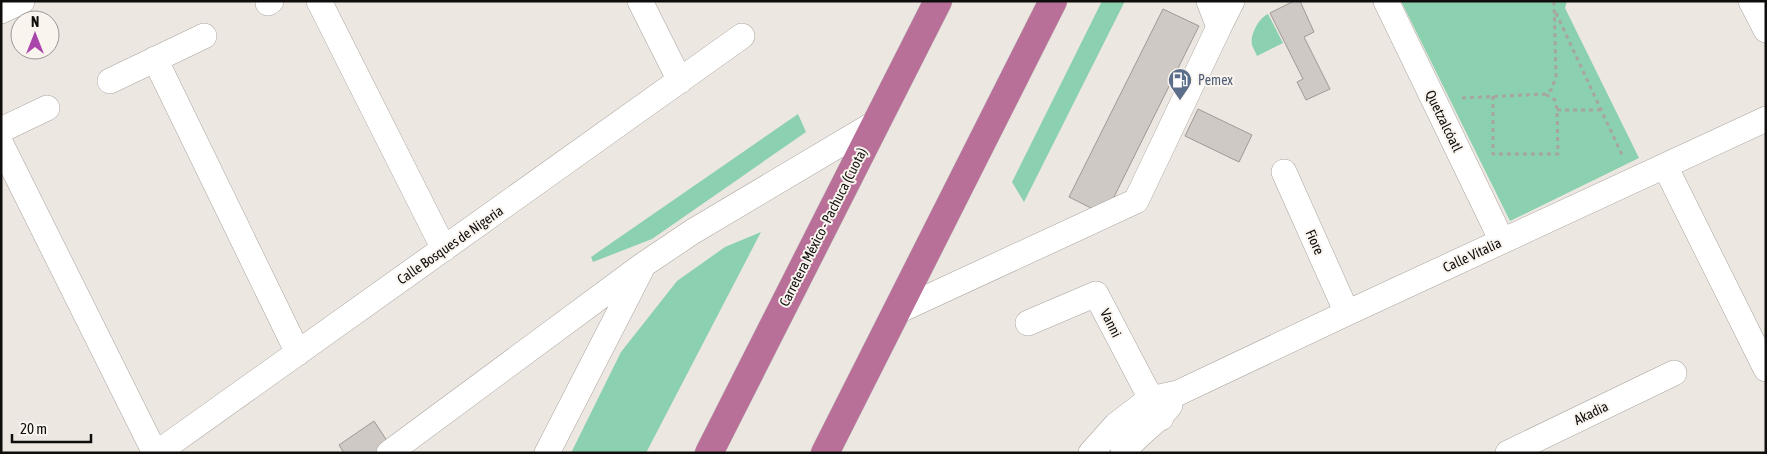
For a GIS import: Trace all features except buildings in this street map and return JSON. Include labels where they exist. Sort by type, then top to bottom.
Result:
[{"type":"highway","name":"Carretera México - Pachuca (Cuota)","points":[[709,453],[938,1]]},
{"type":"highway","points":[[825,453],[1054,1]]},
{"type":"street","points":[[1,11],[22,1]]},
{"type":"street","points":[[319,1],[444,249]]},
{"type":"street","points":[[640,1],[680,81]]},
{"type":"street","points":[[1209,1],[1219,27]]},
{"type":"street","points":[[896,312],[1136,201],[1232,1]]},
{"type":"street","name":"Quetzalcóatl","points":[[1386,1],[1502,241]]},
{"type":"street","points":[[1751,1],[1766,30]]},
{"type":"street","points":[[110,81],[204,36]]},
{"type":"street","name":"Calle Bosques de Nigeria","points":[[156,453],[742,36]]},
{"type":"street","points":[[155,59],[298,352]]},
{"type":"street","points":[[1,130],[47,108]]},
{"type":"street","name":"Calle Vitalia","points":[[1091,453],[1116,425],[1155,409],[1178,393],[1347,312],[1766,119]]},
{"type":"street","points":[[389,453],[643,265],[692,232],[877,122]]},
{"type":"street","points":[[1,144],[156,453]]},
{"type":"street","points":[[1665,166],[1766,369]]},
{"type":"street","name":"Fiore","points":[[1284,172],[1347,312]]},
{"type":"street","points":[[547,453],[643,265]]},
{"type":"street","name":"Vanni","points":[[1028,323],[1096,294],[1155,409]]},
{"type":"street","name":"Akadia","points":[[1508,453],[1674,373]]},
{"type":"street","name":"Calle Vitalia","points":[[1128,451],[1155,409]]},
{"type":"street","points":[[1116,425],[1128,451]]},
{"type":"path","points":[[1545,94],[1552,89],[1556,76],[1554,1]]},
{"type":"path","points":[[1554,10],[1634,180]]},
{"type":"path","points":[[1434,99],[1493,96],[1545,94],[1555,100],[1558,110],[1558,154],[1492,154],[1493,96]]},
{"type":"path","points":[[1558,110],[1601,110]]},
{"type":"green space","points":[[1102,1],[1125,1],[1024,202],[1012,182]]},
{"type":"green space","points":[[1401,1],[1567,1],[1565,8],[1639,158],[1510,221]]},
{"type":"green space","points":[[1268,14],[1283,43],[1257,56],[1252,45],[1252,36],[1258,23]]},
{"type":"green space","points":[[798,114],[806,132],[652,239],[593,262],[591,257]]},
{"type":"green space","points":[[761,232],[646,453],[571,453],[621,352],[677,281],[725,247]]},
{"type":"place","name":"Pemex","points":[[1180,101]]}]
